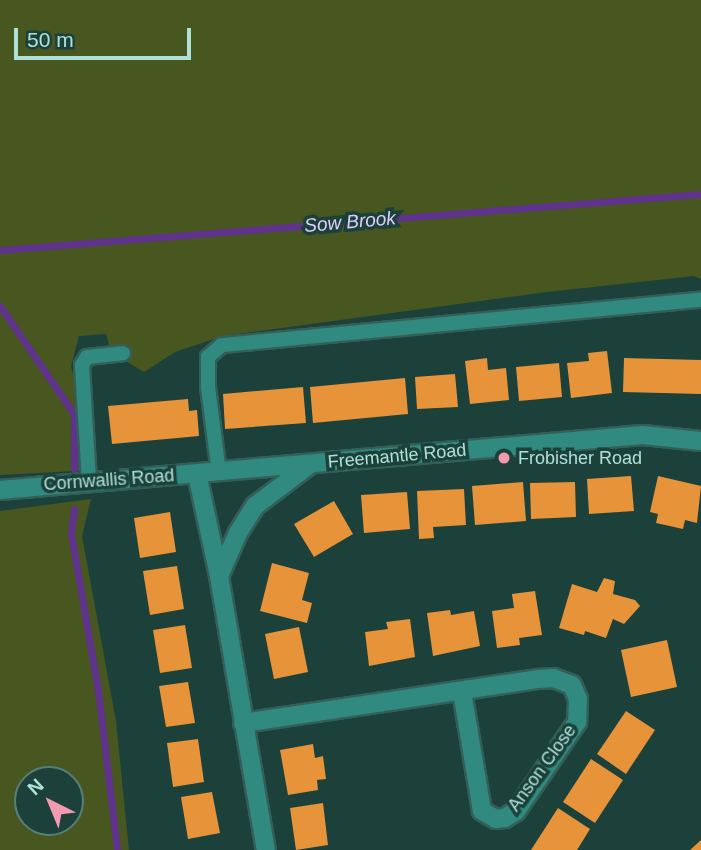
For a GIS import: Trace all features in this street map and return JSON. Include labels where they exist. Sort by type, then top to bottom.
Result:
[{"type":"street","name":"Freemantle Road","points":[[219,473],[643,435],[701,441]]},
{"type":"street","points":[[219,576],[238,533],[255,506],[311,463]]},
{"type":"street","name":"Cornwallis Road","points":[[0,490],[219,473]]},
{"type":"street","points":[[197,474],[219,576],[266,850]]},
{"type":"street","name":"Anson Close","points":[[243,723],[553,678],[572,685],[578,699],[577,722],[516,811],[505,818],[496,819],[482,811],[462,692]]},
{"type":"lane","points":[[219,473],[208,387],[208,357],[222,345],[701,300]]},
{"type":"lane","points":[[89,481],[82,365],[87,357],[123,353]]},
{"type":"green space","points":[[0,0],[701,0],[701,279],[694,276],[547,292],[223,336],[175,352],[144,372],[111,352],[106,334],[79,336],[71,366],[95,470],[0,475]]},
{"type":"green space","points":[[91,499],[82,536],[116,721],[129,850],[0,850],[0,511]]},
{"type":"building","points":[[607,351],[612,393],[571,398],[567,363],[589,361],[588,353]]},
{"type":"building","points":[[487,358],[488,370],[506,368],[509,400],[470,404],[465,361]]},
{"type":"building","points":[[624,358],[701,360],[701,394],[623,392]]},
{"type":"building","points":[[559,363],[562,397],[519,401],[516,367]]},
{"type":"building","points":[[455,374],[458,407],[417,409],[415,377]]},
{"type":"building","points":[[405,378],[408,414],[313,423],[310,387]]},
{"type":"building","points":[[303,387],[306,423],[225,429],[223,394]]},
{"type":"building","points":[[188,399],[189,411],[197,410],[199,436],[112,444],[108,406]]},
{"type":"building","points":[[631,476],[634,511],[589,514],[587,479]]},
{"type":"building","points":[[658,476],[701,486],[697,523],[685,520],[683,529],[656,523],[658,514],[650,512]]},
{"type":"building","points":[[523,482],[526,521],[475,525],[472,486]]},
{"type":"building","points":[[575,482],[576,517],[531,519],[530,483]]},
{"type":"building","points":[[464,489],[466,525],[433,527],[434,538],[419,539],[417,491]]},
{"type":"building","points":[[407,492],[410,529],[364,533],[361,495]]},
{"type":"building","points":[[334,501],[353,534],[314,557],[294,524]]},
{"type":"building","points":[[170,512],[176,552],[140,558],[134,518]]},
{"type":"building","points":[[272,563],[309,573],[302,600],[312,603],[307,623],[260,611]]},
{"type":"building","points":[[177,566],[184,609],[150,615],[143,571]]},
{"type":"building","points":[[604,578],[615,581],[613,594],[635,600],[640,606],[624,624],[613,619],[606,638],[585,631],[584,635],[559,628],[572,584],[597,592]]},
{"type":"building","points":[[535,591],[542,635],[519,638],[520,645],[497,648],[492,611],[514,608],[512,594]]},
{"type":"building","points":[[450,610],[451,615],[474,611],[480,646],[433,656],[427,613]]},
{"type":"building","points":[[410,619],[415,657],[369,666],[365,632],[388,629],[386,622]]},
{"type":"building","points":[[185,625],[192,668],[160,673],[153,630]]},
{"type":"building","points":[[299,627],[308,672],[274,679],[265,634]]},
{"type":"building","points":[[667,640],[677,687],[631,697],[621,650]]},
{"type":"building","points":[[188,682],[195,723],[166,727],[159,686]]},
{"type":"building","points":[[626,711],[655,730],[626,774],[597,754]]},
{"type":"building","points":[[198,739],[204,782],[173,787],[167,743]]},
{"type":"building","points":[[313,744],[315,758],[323,756],[326,779],[317,780],[318,790],[288,795],[280,750]]},
{"type":"building","points":[[591,759],[623,780],[595,823],[563,802]]},
{"type":"building","points":[[212,792],[220,833],[188,839],[181,797]]},
{"type":"building","points":[[323,803],[328,845],[296,850],[290,808]]},
{"type":"building","points":[[558,808],[590,829],[577,850],[531,850]]},
{"type":"building","points":[[701,840],[701,850],[690,850]]},
{"type":"waterway","name":"Sow Brook","points":[[0,250],[701,194]]},
{"type":"waterway","points":[[0,306],[74,414],[74,469]]},
{"type":"waterway","points":[[74,509],[71,534],[98,690],[117,850]]},
{"type":"place","name":"Frobisher Road","points":[[504,458]]}]
